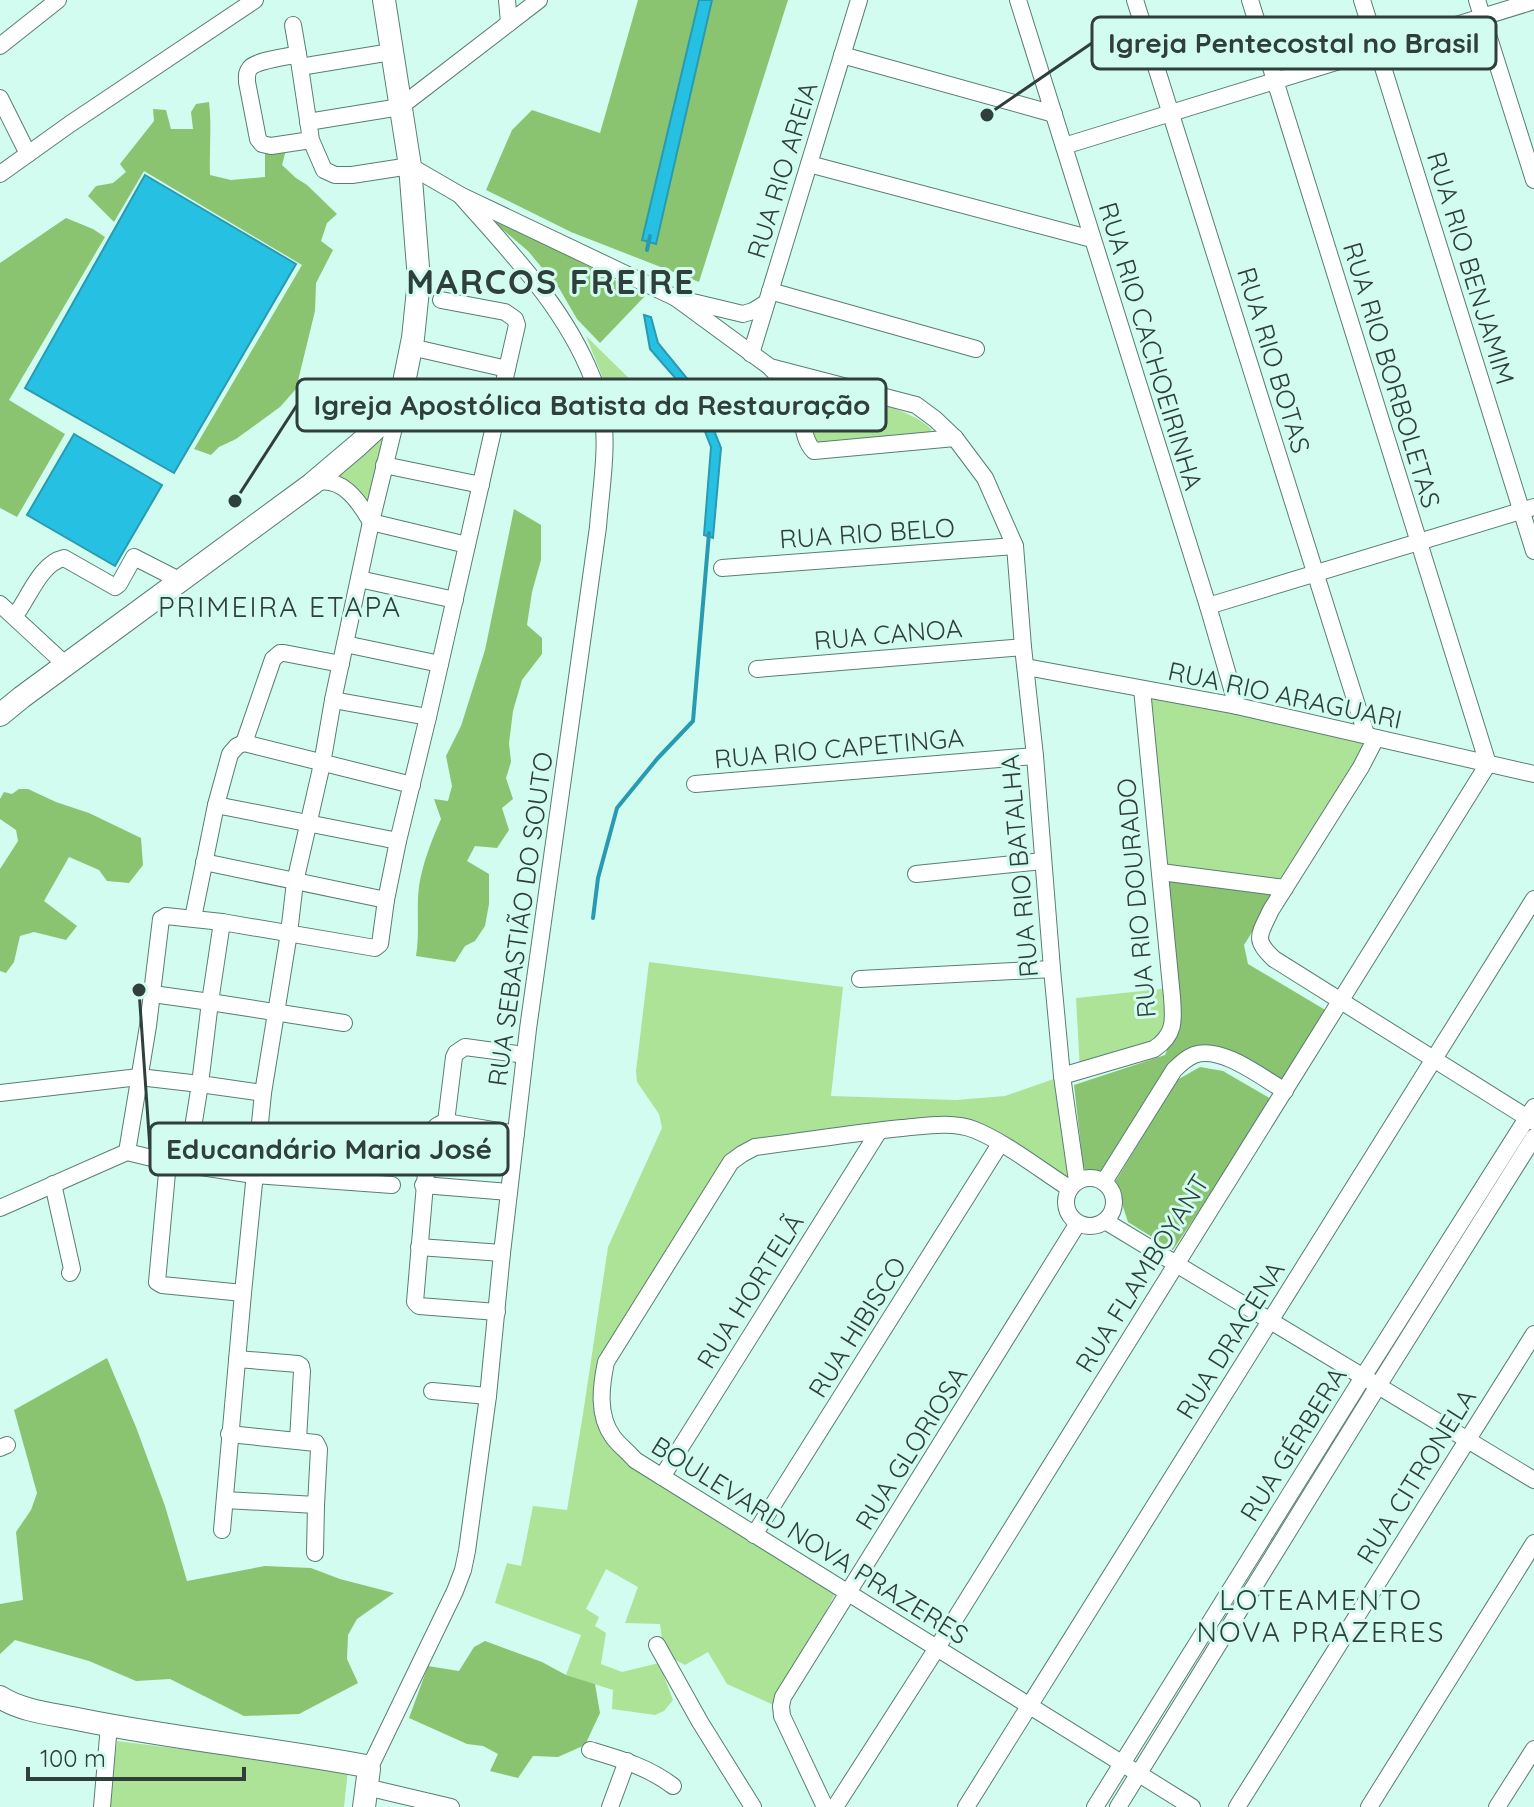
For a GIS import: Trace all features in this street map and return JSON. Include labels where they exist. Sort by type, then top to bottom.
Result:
[{"type":"main road","points":[[0,715],[312,484],[399,407],[417,309],[419,280],[410,166],[384,0]]},
{"type":"main road","points":[[0,1697],[18,1707],[109,1725],[366,1766],[367,1788]]},
{"type":"street","points":[[0,46],[58,0]]},
{"type":"street","points":[[0,174],[255,0]]},
{"type":"street","points":[[507,0],[509,23]]},
{"type":"street","points":[[308,122],[400,107],[539,0]]},
{"type":"street","name":"RUA RIO AREIA","points":[[751,354],[859,0]]},
{"type":"street","name":"RUA RIO CACHOEIRINHA","points":[[1018,0],[1237,706]]},
{"type":"street","name":"RUA RIO BOTAS","points":[[1135,0],[1315,573],[1371,736]]},
{"type":"street","name":"RUA RIO BORBOLETAS","points":[[1250,0],[1488,764]]},
{"type":"street","name":"RUA RIO BENJAMIM","points":[[1362,0],[1528,509],[1534,551]]},
{"type":"street","points":[[1477,0],[1534,180]]},
{"type":"street","points":[[1064,146],[1534,1]]},
{"type":"street","points":[[293,25],[311,140],[324,170],[335,175],[352,175],[410,166],[460,195],[676,298],[770,367],[793,395],[814,451],[955,438]]},
{"type":"street","points":[[311,140],[271,146],[262,144],[258,139],[247,82],[249,69],[254,65],[391,52]]},
{"type":"street","points":[[842,55],[1054,114]]},
{"type":"street","points":[[0,98],[28,154]]},
{"type":"street","points":[[809,164],[1092,239]]},
{"type":"street","name":"RUA SEBASTIÃO DO SOUTO","points":[[367,1788],[455,1591],[467,1551],[488,1396],[525,1055],[598,527],[604,459],[600,399],[585,359],[565,322],[532,277],[460,195]]},
{"type":"street","points":[[676,298],[743,314],[753,311],[768,297],[976,349]]},
{"type":"street","points":[[127,1152],[163,917],[222,922],[377,948],[380,943],[398,841],[517,325],[515,319],[505,312],[441,300]]},
{"type":"street","points":[[411,347],[507,369]]},
{"type":"street","name":"RUA RIO BATALHA","points":[[770,367],[916,405],[955,438],[985,478],[1015,546],[1073,1185]]},
{"type":"street","points":[[222,1530],[263,1093],[295,882],[371,522],[399,407]]},
{"type":"street","points":[[384,465],[481,485]]},
{"type":"street","points":[[312,484],[331,482],[350,492],[371,522],[467,545]]},
{"type":"street","points":[[1208,606],[1528,509]]},
{"type":"street","name":"RUA RIO BELO","points":[[722,568],[1015,546]]},
{"type":"street","points":[[19,610],[46,569],[56,560],[64,558],[115,587],[134,557],[181,581]]},
{"type":"street","points":[[359,579],[455,600]]},
{"type":"street","points":[[0,606],[66,665]]},
{"type":"street","points":[[345,644],[440,664]]},
{"type":"street","name":"RUA CANOA","points":[[757,669],[1023,647]]},
{"type":"street","points":[[244,743],[276,655],[284,653],[341,664]]},
{"type":"street","name":"RUA RIO ARAGUARI","points":[[1026,667],[1237,706],[1534,774]]},
{"type":"street","name":"RUA RIO DOURADO","points":[[1062,1076],[1154,1049],[1165,1042],[1170,1034],[1174,1011],[1142,689]]},
{"type":"street","points":[[333,700],[428,717]]},
{"type":"street","points":[[1371,736],[1361,767],[1285,888],[1259,940],[1263,949],[1274,959],[1434,1061],[1532,1116]]},
{"type":"street","points":[[193,918],[216,805],[230,754],[237,746],[244,743],[412,785]]},
{"type":"street","name":"RUA RIO CAPETINGA","points":[[695,784],[1035,756]]},
{"type":"street","name":"RUA FLAMBOYANT","points":[[835,1807],[1488,764]]},
{"type":"street","points":[[216,805],[398,841]]},
{"type":"street","points":[[916,874],[1043,861]]},
{"type":"street","points":[[204,862],[386,900]]},
{"type":"street","points":[[1161,872],[1285,888]]},
{"type":"street","name":"RUA DRACENA","points":[[966,1807],[1534,899]]},
{"type":"street","points":[[187,1165],[222,922]]},
{"type":"street","points":[[860,979],[1052,969]]},
{"type":"street","points":[[153,994],[344,1023]]},
{"type":"street","name":"RUA SEBASTIÃO DO SOUTO","points":[[497,1312],[417,1304],[414,1299],[423,1185],[430,1133],[446,1122],[454,1057],[460,1049],[465,1047],[525,1055]]},
{"type":"street","points":[[1104,1182],[1174,1070],[1184,1060],[1204,1053],[1223,1055],[1285,1091]]},
{"type":"street","points":[[0,1093],[139,1077],[263,1093]]},
{"type":"street","name":"RUA GÉRBERA","points":[[1118,1807],[1370,1381],[1532,1116]]},
{"type":"street","points":[[446,1122],[516,1134]]},
{"type":"street","name":"BOULEVARD NOVA PRAZERES","points":[[1073,1185],[974,1130],[958,1127],[879,1131],[755,1147],[731,1162],[606,1362],[601,1387],[604,1423],[635,1460],[1192,1807]]},
{"type":"street","name":"RUA HORTELÃ","points":[[662,1477],[879,1131]]},
{"type":"street","name":"RUA GÉRBERA","points":[[1095,1807],[1370,1381],[1534,1137]]},
{"type":"street","name":"RUA HIBISCO","points":[[754,1535],[1000,1144]]},
{"type":"street","points":[[0,1208],[127,1152],[168,1162],[254,1175],[392,1185]]},
{"type":"street","points":[[168,1162],[157,1277],[159,1284],[243,1293]]},
{"type":"street","points":[[1090,1178],[1104,1182],[1112,1192],[1114,1205],[1110,1216],[1092,1226],[1072,1219],[1065,1204],[1073,1185],[1090,1178]]},
{"type":"street","points":[[53,1184],[72,1269],[70,1273]]},
{"type":"street","points":[[423,1185],[509,1192]]},
{"type":"street","points":[[1105,1221],[1534,1480]]},
{"type":"street","name":"RUA GLORIOSA","points":[[825,1807],[782,1716],[783,1697],[1078,1223]]},
{"type":"street","points":[[419,1247],[502,1253]]},
{"type":"street","name":"RUA CITRONELA","points":[[1237,1807],[1534,1334]]},
{"type":"street","points":[[237,1359],[301,1366],[298,1440]]},
{"type":"street","points":[[432,1391],[488,1396]]},
{"type":"street","points":[[229,1434],[313,1442],[319,1449],[315,1553]]},
{"type":"street","points":[[225,1500],[316,1505]]},
{"type":"street","points":[[1369,1807],[1534,1543]]},
{"type":"street","points":[[657,1645],[753,1807]]},
{"type":"street","points":[[102,1807],[109,1725]]},
{"type":"street","points":[[1497,1807],[1534,1749]]},
{"type":"street","points":[[590,1750],[627,1761],[673,1786]]},
{"type":"street","points":[[610,1807],[627,1761]]},
{"type":"street","points":[[367,1788],[451,1807]]},
{"type":"green space","points":[[638,0],[788,0],[699,282],[571,232],[486,190],[512,130],[532,110],[600,133]]},
{"type":"green space","points":[[209,102],[210,175],[231,180],[265,177],[265,151],[286,150],[282,165],[337,214],[327,223],[321,241],[333,250],[316,283],[315,311],[296,389],[280,407],[211,455],[194,449],[302,265],[144,171],[114,222],[88,196],[96,186],[113,183],[126,172],[120,164],[154,121],[153,109],[166,110],[171,129],[193,129],[191,112],[196,104]]},
{"type":"green space","points":[[476,207],[645,296],[600,343],[577,319],[559,288],[528,251]]},
{"type":"green space","points":[[66,218],[105,237],[9,400],[65,434],[17,517],[0,508],[0,263]]},
{"type":"green space","points":[[586,336],[642,391],[610,396]]},
{"type":"green space","points":[[822,388],[897,409],[932,430],[813,446],[801,395],[805,389]]},
{"type":"green space","points":[[386,432],[369,511],[353,486],[336,478]]},
{"type":"green space","points":[[514,509],[541,525],[541,560],[527,625],[542,638],[542,654],[522,680],[513,711],[509,743],[511,762],[506,778],[513,799],[502,808],[509,830],[497,848],[475,846],[467,861],[489,874],[485,926],[475,941],[465,946],[455,962],[416,956],[419,886],[441,819],[434,799],[448,801],[452,786],[446,756],[461,726],[485,650]]},
{"type":"green space","points":[[1142,689],[1376,738],[1285,888],[1161,872]]},
{"type":"green space","points":[[19,789],[28,789],[89,813],[141,838],[143,865],[129,883],[107,881],[99,870],[69,857],[44,901],[77,926],[66,940],[34,932],[20,936],[14,962],[6,973],[0,971],[0,869],[18,841],[16,830],[0,819],[0,799],[4,792],[12,794]]},
{"type":"green space","points":[[1165,875],[1278,891],[1244,945],[1248,964],[1327,1011],[1283,1085],[1200,1047],[1108,1169],[1099,1173],[1086,1172],[1074,1085],[1165,1055],[1174,1034]]},
{"type":"green space","points":[[649,962],[843,987],[831,1096],[956,1100],[1005,1096],[1062,1076],[1073,1184],[974,1130],[755,1147],[731,1163],[601,1387],[613,1438],[836,1592],[776,1706],[727,1684],[708,1652],[685,1665],[664,1654],[660,1624],[625,1623],[638,1587],[606,1569],[586,1609],[599,1617],[595,1626],[606,1633],[601,1664],[622,1672],[659,1663],[673,1700],[664,1711],[655,1715],[612,1709],[613,1690],[566,1675],[581,1635],[495,1603],[507,1563],[521,1566],[533,1506],[567,1510],[608,1247],[662,1128],[659,1114],[637,1082],[636,1071]]},
{"type":"green space","points":[[1171,988],[1170,1034],[1080,1071],[1076,998]]},
{"type":"green space","points":[[1200,1067],[1223,1071],[1273,1100],[1173,1250],[1128,1222],[1115,1182],[1177,1080]]},
{"type":"green space","points":[[107,1358],[165,1506],[187,1581],[265,1566],[311,1568],[394,1593],[357,1619],[348,1635],[347,1659],[358,1683],[299,1714],[244,1716],[170,1679],[136,1681],[89,1661],[15,1640],[0,1654],[0,1604],[23,1600],[16,1532],[31,1510],[37,1493],[14,1410]]},
{"type":"green space","points":[[485,1641],[595,1684],[600,1713],[585,1745],[558,1757],[533,1756],[518,1778],[490,1771],[498,1754],[409,1718],[428,1666],[459,1671],[474,1647]]},
{"type":"green space","points":[[117,1741],[348,1770],[344,1807],[109,1807]]},
{"type":"water","points":[[699,0],[712,0],[656,244],[642,240]]},
{"type":"water","points":[[145,175],[296,264],[174,473],[25,388]]},
{"type":"water","points":[[644,315],[651,317],[658,343],[699,393],[721,448],[713,538],[704,535],[711,447],[691,396],[650,349]]},
{"type":"water","points":[[74,434],[162,485],[115,566],[27,515]]},
{"type":"waterway","points":[[647,250],[650,236]]},
{"type":"waterway","points":[[593,918],[598,878],[617,808],[693,721],[709,533]]},
{"type":"place","name":"Igreja Pentecostal no Brasil","points":[[987,115]]},
{"type":"place","name":"Igreja Apostólica Batista da Restauração","points":[[235,501]]},
{"type":"place","name":"Educandário Maria José","points":[[139,990]]},
{"type":"district","name":"MARCOS FREIRE","points":[[551,281]]},
{"type":"district","name":"PRIMEIRA ETAPA","points":[[280,606]]},
{"type":"district","name":"LOTEAMENTO NOVA PRAZERES","points":[[1321,1615]]}]
